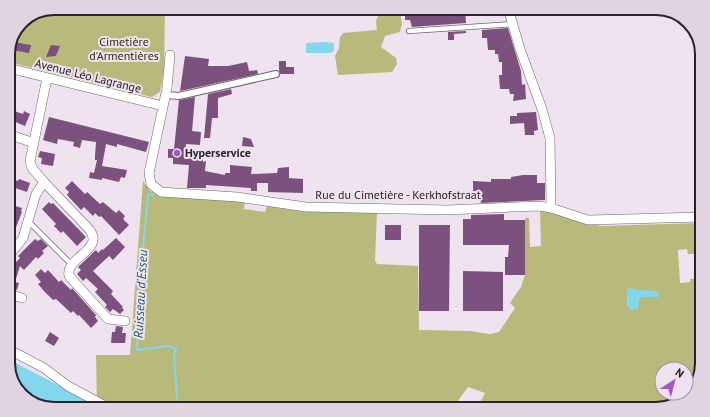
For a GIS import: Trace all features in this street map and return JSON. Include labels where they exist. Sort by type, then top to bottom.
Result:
[{"type":"street","points":[[510,15],[550,138],[551,208]]},
{"type":"street","points":[[163,106],[166,95],[170,55]]},
{"type":"street","name":"Avenue Léo Lagrange","points":[[15,70],[163,106]]},
{"type":"street","points":[[166,95],[179,96],[276,74]]},
{"type":"street","points":[[47,78],[31,165],[44,182],[89,228],[93,235],[92,244],[72,265],[68,271],[69,276],[108,319],[125,321]]},
{"type":"street","name":"Rue du Cimetière - Kerkhofstraat","points":[[163,106],[149,177],[152,186],[163,192],[236,196],[306,207],[439,210],[539,206],[551,208],[588,220],[695,216]]},
{"type":"street","points":[[15,136],[34,143]]},
{"type":"street","points":[[15,248],[20,242],[36,194],[44,182]]},
{"type":"street","points":[[15,296],[22,298]]},
{"type":"street","points":[[15,354],[47,370],[68,386],[99,402]]},
{"type":"lane","points":[[409,31],[512,24]]},
{"type":"lane","points":[[28,221],[72,265]]},
{"type":"green space","name":"Cimetière d'Armentières","points":[[165,15],[164,70],[160,92],[152,97],[15,64],[15,51],[18,39],[26,26],[39,18],[46,16]]},
{"type":"green space","points":[[379,15],[401,15],[402,24],[400,32],[385,36],[381,47],[396,58],[397,64],[392,72],[338,75],[335,56],[339,48],[340,37],[343,33],[377,30],[376,21]]},
{"type":"green space","points":[[143,181],[150,191],[162,196],[245,201],[244,209],[265,212],[267,206],[305,212],[377,212],[375,261],[377,264],[418,266],[419,330],[470,331],[490,334],[499,332],[515,308],[510,303],[521,287],[525,275],[525,218],[529,218],[530,247],[541,246],[540,210],[601,226],[695,223],[695,254],[688,254],[687,249],[678,250],[680,283],[690,282],[690,279],[695,279],[695,368],[694,373],[694,361],[654,361],[654,401],[666,401],[480,402],[485,393],[468,387],[457,402],[97,402],[96,355],[130,355]]},
{"type":"water","points":[[306,43],[334,43],[334,51],[330,53],[306,53]]},
{"type":"water","points":[[630,288],[637,290],[657,291],[659,295],[658,297],[641,297],[639,300],[638,309],[631,310],[627,306],[627,289]]},
{"type":"water","points":[[15,363],[91,402],[49,402],[34,397],[26,391],[20,383],[16,373]]},
{"type":"building","points":[[405,15],[465,15],[466,23],[412,27],[410,20],[405,20]]},
{"type":"building","points":[[508,28],[521,71],[522,85],[525,84],[526,99],[513,101],[514,94],[510,94],[509,89],[500,89],[499,75],[502,75],[502,62],[499,62],[498,54],[495,54],[495,50],[488,50],[487,38],[482,38],[482,30]]},
{"type":"building","points":[[466,31],[466,33],[454,34],[454,40],[448,40],[448,32]]},
{"type":"building","points":[[17,43],[31,45],[29,53],[15,51]]},
{"type":"building","points":[[51,45],[60,46],[56,56],[46,57]]},
{"type":"building","points":[[185,56],[209,59],[208,66],[228,66],[247,62],[249,71],[257,70],[258,74],[180,91]]},
{"type":"building","points":[[279,61],[286,61],[286,67],[294,67],[294,74],[280,74]]},
{"type":"building","points":[[231,89],[232,94],[218,98],[218,118],[212,118],[210,138],[204,138],[208,94]]},
{"type":"building","points":[[195,97],[192,131],[201,132],[200,145],[186,144],[185,155],[203,157],[203,162],[206,161],[205,171],[225,175],[225,173],[230,173],[230,165],[252,167],[251,174],[277,173],[278,168],[289,167],[289,178],[303,179],[303,193],[268,192],[268,183],[257,183],[257,191],[251,191],[251,188],[206,185],[206,188],[187,188],[189,165],[173,164],[173,158],[168,158],[168,149],[174,149],[179,100]]},
{"type":"building","points":[[15,111],[23,114],[24,111],[30,114],[25,126],[15,122]]},
{"type":"building","points":[[536,112],[538,130],[534,131],[534,135],[525,135],[524,123],[510,124],[510,116],[517,116],[517,113]]},
{"type":"building","points":[[49,117],[149,142],[146,152],[117,144],[117,147],[106,144],[102,166],[127,170],[125,178],[121,177],[119,182],[102,178],[102,180],[89,178],[90,172],[94,173],[97,160],[95,160],[96,142],[82,140],[80,148],[73,146],[74,142],[58,139],[57,144],[43,140]]},
{"type":"building","points":[[243,137],[251,139],[254,147],[242,146]]},
{"type":"building","points":[[40,151],[55,154],[53,166],[41,164],[42,158],[38,157]]},
{"type":"building","points":[[537,175],[537,183],[545,183],[545,200],[481,203],[480,198],[473,198],[473,181],[491,182],[491,179],[511,179],[511,177]]},
{"type":"building","points":[[19,179],[30,183],[27,192],[15,188],[15,180],[18,181]]},
{"type":"building","points":[[72,181],[85,194],[87,192],[100,204],[103,202],[116,213],[119,210],[125,216],[123,219],[129,225],[119,235],[101,216],[99,217],[95,213],[93,216],[84,207],[81,210],[67,195],[69,192],[65,188]]},
{"type":"building","points":[[49,202],[51,204],[53,203],[86,237],[77,246],[63,231],[61,233],[54,226],[56,224],[42,209]]},
{"type":"building","points":[[15,206],[22,208],[22,212],[15,230]]},
{"type":"building","points":[[504,214],[504,220],[525,220],[525,275],[505,275],[505,257],[508,257],[509,245],[463,245],[463,219],[471,219],[471,215]]},
{"type":"building","points":[[385,225],[401,225],[401,240],[385,240]]},
{"type":"building","points":[[419,225],[450,225],[449,311],[419,311]]},
{"type":"building","points":[[116,238],[125,247],[113,260],[109,256],[93,271],[113,291],[111,294],[124,310],[120,314],[113,309],[110,312],[105,307],[107,305],[95,292],[98,289],[86,278],[83,281],[77,274],[81,270],[78,267],[96,250],[98,253],[102,249],[103,250]]},
{"type":"building","points":[[35,239],[38,241],[41,239],[48,246],[42,251],[44,253],[38,259],[36,257],[24,270],[20,266],[15,282],[15,263],[20,258],[18,256]]},
{"type":"building","points":[[41,269],[45,273],[48,270],[59,282],[61,280],[71,290],[72,288],[96,315],[95,317],[98,321],[91,328],[79,315],[78,316],[73,311],[71,313],[56,299],[53,300],[38,284],[41,282],[35,275]]},
{"type":"building","points":[[463,271],[503,272],[503,311],[463,311]]},
{"type":"building","points":[[15,282],[19,283],[17,290],[15,290]]},
{"type":"building","points":[[116,326],[123,327],[122,333],[126,333],[125,343],[111,343],[112,332],[115,332]]},
{"type":"building","points":[[50,332],[59,338],[54,346],[45,341]]},
{"type":"waterway","name":"Ruisseau d'Esseu","points":[[156,193],[148,195],[139,292],[137,350],[169,346],[176,349],[174,356],[177,402]]},
{"type":"place","name":"Hyperservice","points":[[177,153]]}]
